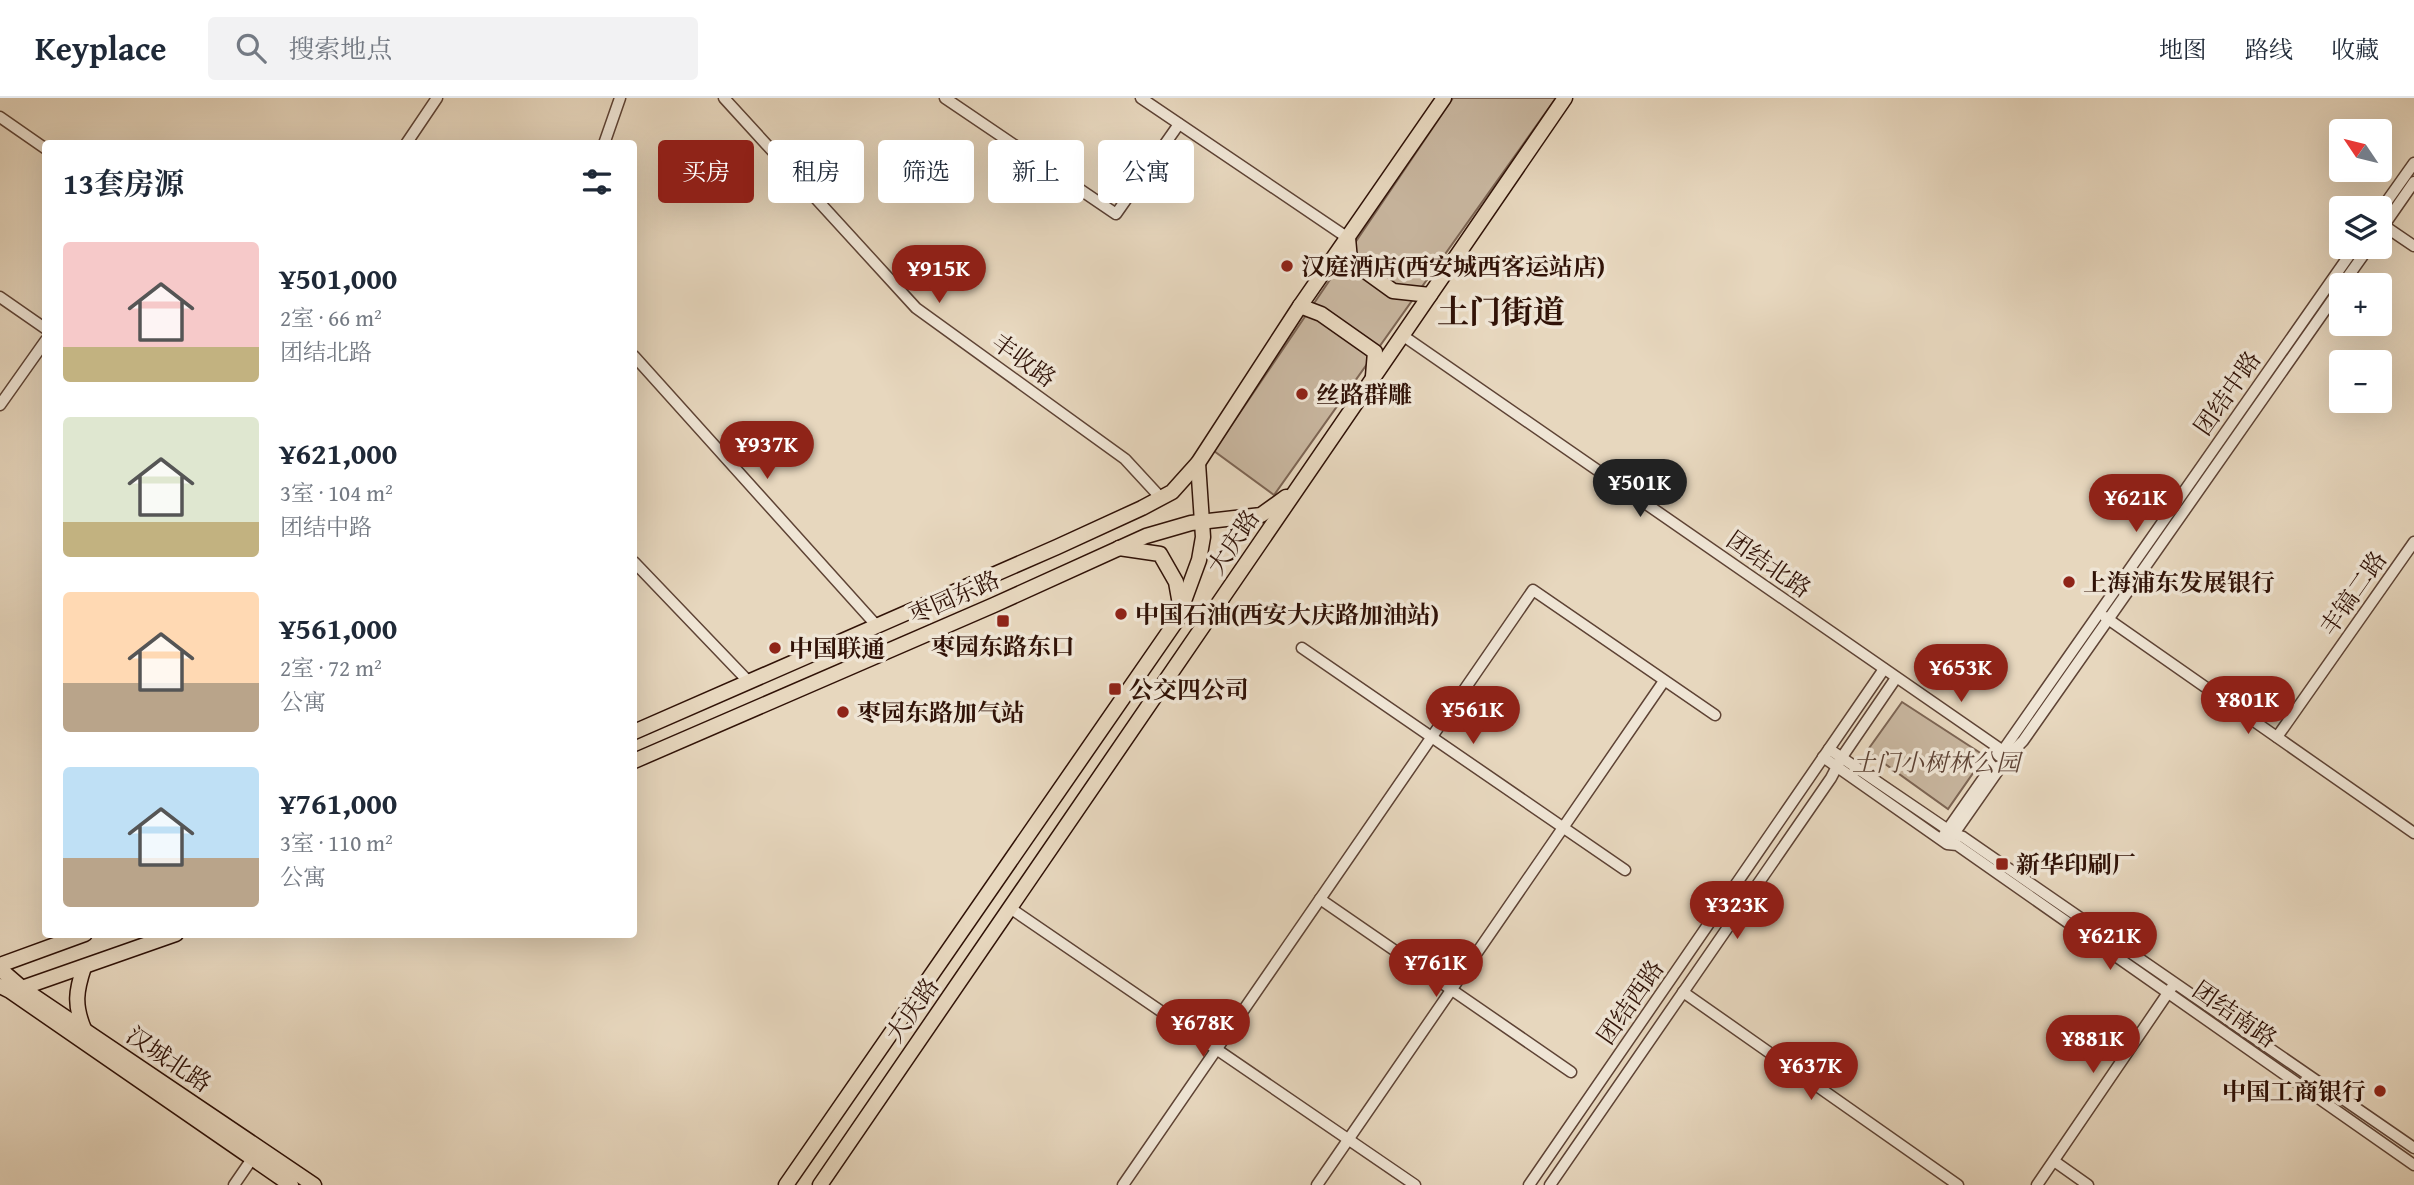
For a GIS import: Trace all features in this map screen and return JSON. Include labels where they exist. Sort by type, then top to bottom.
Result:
[{"type":"main road","points":[[1198,463],[1300,306],[1444,98]]},
{"type":"main road","name":"大庆路","points":[[820,1185],[1565,98]]},
{"type":"main road","points":[[1348,238],[1350,260],[1393,291],[1430,295]]},
{"type":"main road","points":[[1300,306],[1321,314],[1375,352],[1373,377]]},
{"type":"main road","name":"枣园东路","points":[[637,732],[1057,547],[1161,498],[1172,492],[1198,463]]},
{"type":"main road","name":"大庆路","points":[[786,1185],[1181,611],[1199,560],[1203,522],[1198,463]]},
{"type":"main road","name":"枣园东路","points":[[637,760],[995,605],[1146,536],[1191,523],[1261,515],[1296,490]]},
{"type":"main road","points":[[1117,548],[1160,554],[1176,582],[1181,611]]},
{"type":"main road","points":[[1153,655],[1173,669]]},
{"type":"main road","points":[[0,967],[75,938]]},
{"type":"main road","points":[[8,990],[165,938]]},
{"type":"main road","name":"汉城北路","points":[[0,967],[8,990],[256,1153],[314,1185]]},
{"type":"main road","points":[[84,967],[76,989],[78,1014],[85,1030]]},
{"type":"main road","name":"汉城北路","points":[[8,990],[85,1030],[256,1153],[291,1185]]},
{"type":"street","points":[[408,140],[437,98]]},
{"type":"street","points":[[605,140],[620,98]]},
{"type":"street","name":"丰收路","points":[[724,98],[916,308],[1125,459],[1161,498]]},
{"type":"street","points":[[946,98],[1116,214],[1179,124]]},
{"type":"street","points":[[1141,98],[1348,238]]},
{"type":"street","points":[[0,117],[42,146]]},
{"type":"street","points":[[2391,196],[2414,163]]},
{"type":"street","points":[[2392,211],[2414,182]]},
{"type":"street","points":[[2392,233],[2414,246]]},
{"type":"street","name":"团结中路","points":[[2104,616],[2347,259]]},
{"type":"street","points":[[0,297],[42,326]]},
{"type":"street","name":"团结中路","points":[[1948,837],[2329,304]]},
{"type":"street","name":"团结北路","points":[[1402,335],[2006,753]]},
{"type":"street","points":[[0,405],[42,347]]},
{"type":"street","points":[[637,359],[877,626]]},
{"type":"street","name":"丰镐二路","points":[[2277,737],[2414,542]]},
{"type":"street","points":[[637,565],[749,682]]},
{"type":"street","points":[[1123,1185],[1533,590],[1715,715]]},
{"type":"street","points":[[2104,616],[2414,833]]},
{"type":"street","points":[[1302,648],[1625,870]]},
{"type":"street","name":"团结西路","points":[[1529,1185],[1884,669]]},
{"type":"street","name":"团结西路","points":[[1550,1185],[1896,678]]},
{"type":"street","points":[[1317,1185],[1664,681]]},
{"type":"street","name":"团结南路","points":[[1826,753],[2414,1165]]},
{"type":"street","name":"团结南路","points":[[1948,837],[1963,837],[2414,1148]]},
{"type":"street","points":[[1320,899],[1571,1072]]},
{"type":"street","points":[[1010,908],[1415,1185]]},
{"type":"street","points":[[2037,1185],[2175,982]]},
{"type":"street","points":[[1683,992],[1958,1185]]},
{"type":"street","points":[[234,1185],[256,1153]]},
{"type":"street","points":[[2054,1161],[2088,1185]]},
{"type":"green space","points":[[1453,98],[1556,98],[1274,495],[1214,451]]},
{"type":"green space","name":"土门小树林公园","points":[[1902,702],[1985,756],[1948,809],[1867,751]]},
{"type":"place","name":"汉庭酒店(西安城西客运站店)","points":[[1287,266]]},
{"type":"place","name":"丝路群雕","points":[[1302,394]]},
{"type":"place","name":"上海浦东发展银行","points":[[2069,582]]},
{"type":"place","name":"中国石油(西安大庆路加油站)","points":[[1121,614]]},
{"type":"place","name":"枣园东路东口","points":[[1003,621]]},
{"type":"place","name":"中国联通","points":[[775,648]]},
{"type":"place","name":"公交四公司","points":[[1115,689]]},
{"type":"place","name":"枣园东路加气站","points":[[843,712]]},
{"type":"place","name":"新华印刷厂","points":[[2002,864]]},
{"type":"place","name":"中国工商银行","points":[[2380,1091]]},
{"type":"district","name":"土门街道","points":[[1501,311]]}]
